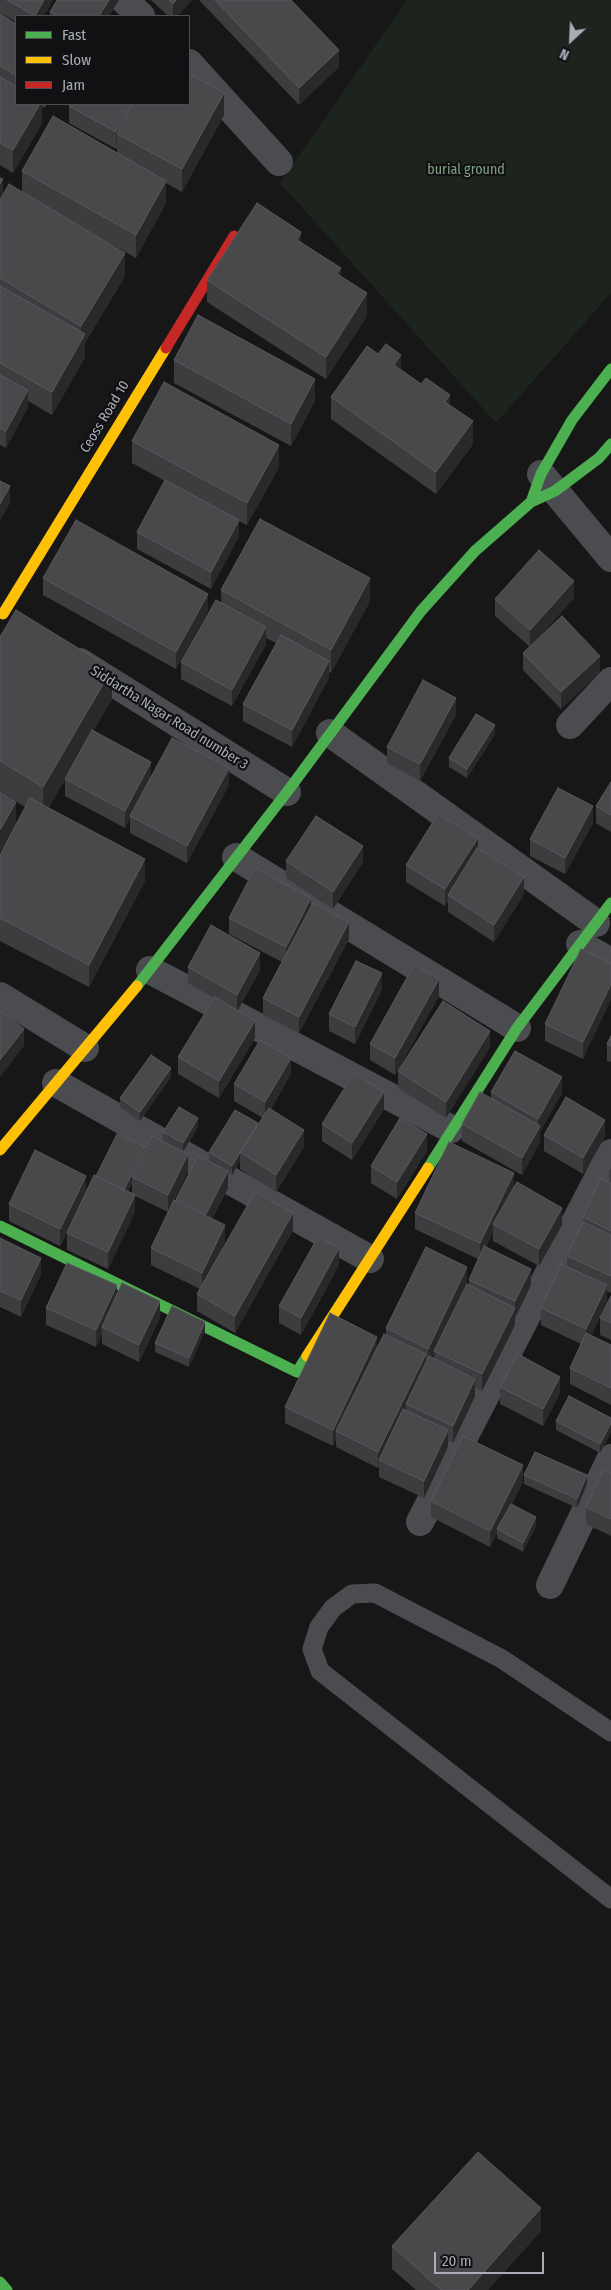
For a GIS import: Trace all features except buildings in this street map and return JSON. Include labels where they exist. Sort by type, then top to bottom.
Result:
[{"type":"street","points":[[124,0],[140,15]]},
{"type":"street","points":[[190,64],[279,162]]},
{"type":"street","name":"Ceoss Road 10","points":[[1,613],[234,236]]},
{"type":"street","points":[[0,1150],[150,970],[287,792],[421,611],[475,551],[531,502],[548,483],[572,420],[611,369]]},
{"type":"street","points":[[531,502],[548,483],[598,458],[611,444]]},
{"type":"street","points":[[548,483],[611,558]]},
{"type":"street","points":[[1,613],[28,630]]},
{"type":"street","name":"Siddartha Nagar Road number 3","points":[[61,651],[287,792]]},
{"type":"street","points":[[570,725],[611,681]]},
{"type":"street","points":[[330,733],[596,923],[611,962]]},
{"type":"street","points":[[236,857],[517,1028]]},
{"type":"street","points":[[0,1226],[297,1372],[517,1028],[596,923]]},
{"type":"street","points":[[150,970],[451,1129]]},
{"type":"street","points":[[0,996],[85,1048]]},
{"type":"street","points":[[56,1083],[370,1258]]},
{"type":"street","points":[[420,1522],[611,1153]]},
{"type":"street","points":[[550,1585],[611,1458]]},
{"type":"street","points":[[0,2282],[7,2290]]},
{"type":"lane","points":[[611,1732],[502,1659],[375,1593],[352,1594],[333,1608],[319,1627],[312,1649],[320,1671],[611,1898]]},
{"type":"green space","name":"burial ground","points":[[407,0],[611,0],[611,293],[496,423],[280,183]]},
{"type":"traffic: fast","points":[[531,502],[541,474],[572,420],[611,369]]},
{"type":"traffic: fast","points":[[137,986],[287,792],[421,611],[475,551],[531,502],[555,491],[599,458],[611,444]]},
{"type":"traffic: fast","points":[[428,1168],[517,1028],[611,903]]},
{"type":"traffic: fast","points":[[0,1226],[297,1372],[307,1356]]},
{"type":"traffic: fast","points":[[0,2282],[7,2290]]},
{"type":"traffic: slow","points":[[3,614],[166,348]]},
{"type":"traffic: slow","points":[[0,1150],[137,986]]},
{"type":"traffic: slow","points":[[307,1356],[428,1168]]},
{"type":"traffic: jam","points":[[166,348],[234,236]]}]
